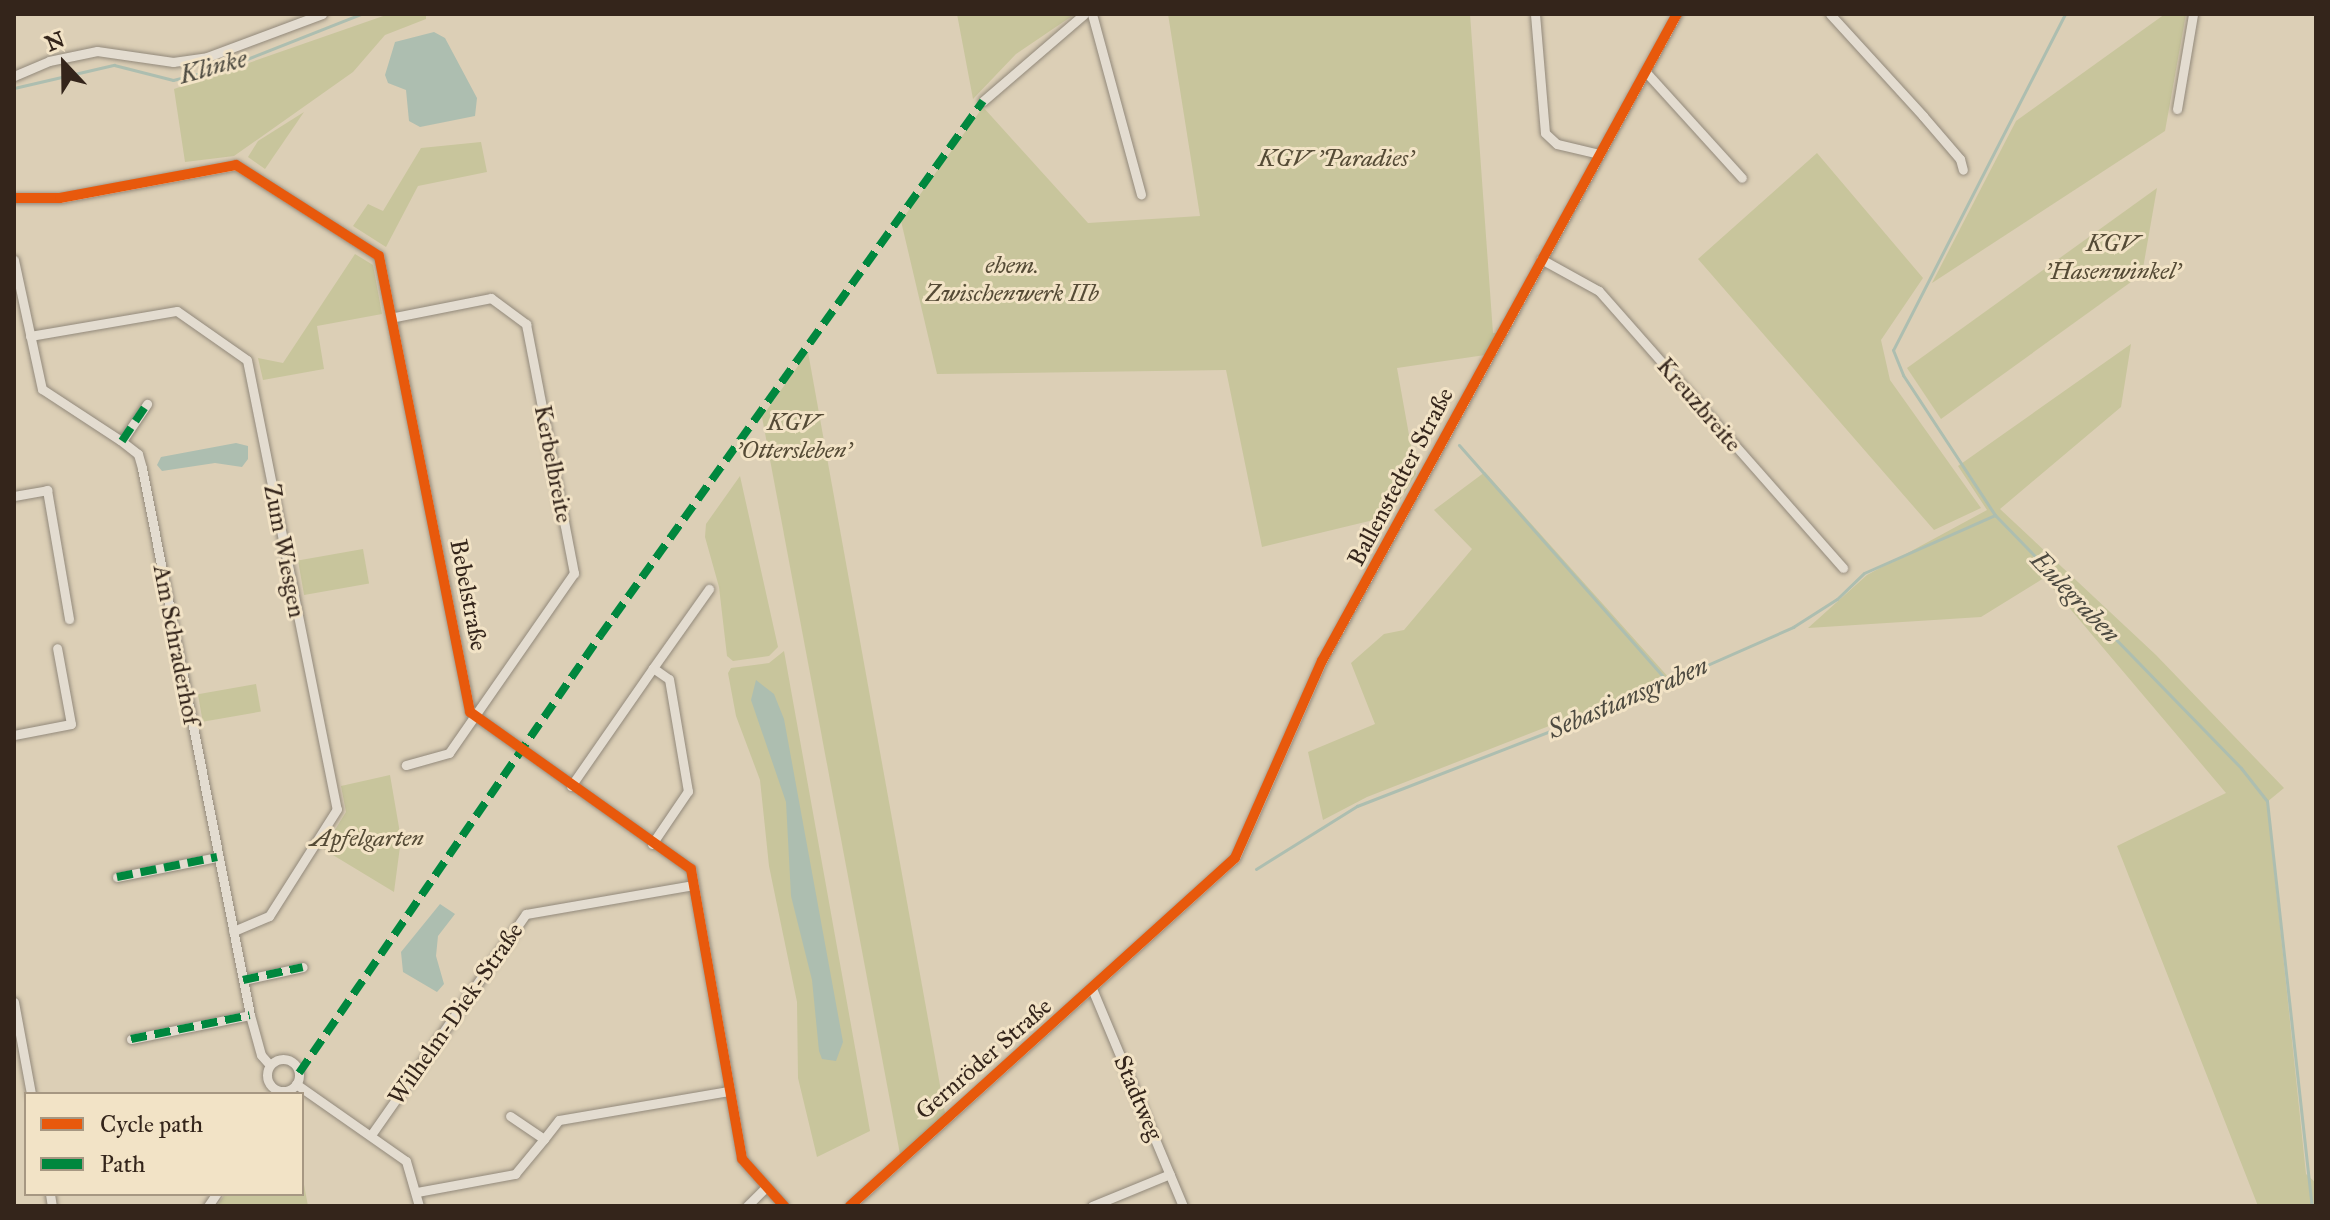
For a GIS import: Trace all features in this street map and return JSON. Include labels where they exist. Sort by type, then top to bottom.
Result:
[{"type":"street","points":[[14,76],[49,61],[97,51],[173,62],[207,57],[322,14]]},
{"type":"street","points":[[983,101],[1084,14]]},
{"type":"street","points":[[1092,14],[1141,194]]},
{"type":"street","points":[[1535,14],[1545,133],[1557,144],[1599,154]]},
{"type":"street","name":"Ballenstedter Straße","points":[[1144,942],[1235,858],[1322,661],[1677,14]]},
{"type":"street","points":[[1830,14],[1914,105],[1960,159],[1963,170]]},
{"type":"street","points":[[2177,109],[2193,14]]},
{"type":"street","points":[[1645,71],[1742,178]]},
{"type":"street","name":"Bebelstraße","points":[[14,198],[60,198],[236,165],[379,256],[395,317],[474,716]]},
{"type":"street","name":"Kreuzbreite","points":[[1541,259],[1599,291],[1843,568]]},
{"type":"street","name":"Am Schraderhof","points":[[14,260],[42,389],[138,454],[250,1015],[261,1055],[270,1065],[267,1077],[278,1092],[296,1084]]},
{"type":"street","name":"Kerbelbreite","points":[[395,317],[491,298],[521,317],[553,461],[574,573],[474,716]]},
{"type":"street","name":"Zum Wiesgen","points":[[30,336],[177,311],[247,360],[337,809],[269,916],[233,931]]},
{"type":"street","points":[[122,441],[147,404]]},
{"type":"street","points":[[14,496],[47,490],[69,619]]},
{"type":"street","points":[[571,786],[709,589]]},
{"type":"street","points":[[14,735],[71,724],[57,648]]},
{"type":"street","points":[[652,844],[688,791],[669,679],[653,668]]},
{"type":"street","points":[[406,765],[449,753],[474,716],[691,869],[742,1159],[784,1206]]},
{"type":"street","points":[[117,877],[217,857]]},
{"type":"street","name":"Wilhelm-Diek-Straße","points":[[371,1135],[526,914],[694,885]]},
{"type":"street","name":"Gernröder Straße","points":[[850,1206],[1144,942]]},
{"type":"street","points":[[243,980],[303,967]]},
{"type":"street","name":"Stadtweg","points":[[1093,991],[1183,1206]]},
{"type":"street","points":[[14,1002],[31,1092]]},
{"type":"street","points":[[131,1039],[250,1015]]},
{"type":"street","points":[[270,1065],[281,1059],[293,1062],[299,1075],[296,1084],[406,1161],[419,1206]]},
{"type":"street","points":[[417,1192],[515,1174],[559,1120],[729,1091]]},
{"type":"street","points":[[510,1116],[544,1139]]},
{"type":"street","points":[[1092,1206],[1170,1174]]},
{"type":"street","points":[[747,1206],[765,1188]]},
{"type":"green space","points":[[389,14],[426,14],[426,19],[385,35],[353,72],[234,156],[185,162],[174,89]]},
{"type":"green space","points":[[957,14],[1075,14],[1016,54],[973,99]]},
{"type":"green space","name":"KGV 'Paradies'","points":[[1168,14],[1470,14],[1493,333],[1497,333],[1485,355],[1397,368],[1416,474],[1390,516],[1262,547],[1226,370],[937,374],[901,221],[983,107],[1088,223],[1200,216]]},
{"type":"green space","points":[[2165,14],[2186,14],[2165,131],[1932,283],[2016,121]]},
{"type":"green space","points":[[304,112],[265,169],[248,157],[258,141]]},
{"type":"green space","points":[[481,142],[487,172],[418,186],[386,247],[353,226],[368,204],[383,211],[421,148]]},
{"type":"green space","points":[[1817,153],[1923,278],[1881,340],[1890,380],[1981,508],[1934,530],[1698,259]]},
{"type":"green space","name":"KGV 'Hasenwinkel'","points":[[2157,188],[2142,274],[1941,419],[1907,368]]},
{"type":"green space","points":[[355,254],[373,265],[382,314],[317,326],[324,369],[263,380],[258,358],[283,363]]},
{"type":"green space","points":[[2131,344],[2121,407],[2000,509],[2156,655],[2284,788],[2267,802],[2306,1174],[2316,1183],[2316,1206],[2258,1206],[2117,846],[2226,793],[2044,578],[1981,617],[1808,628],[1867,575],[1987,510],[1958,466]]},
{"type":"green space","name":"KGV 'Ottersleben'","points":[[808,352],[945,1113],[900,1154],[762,417]]},
{"type":"green space","points":[[1485,472],[1670,679],[1367,797],[1323,820],[1308,752],[1375,724],[1351,663],[1384,634],[1404,630],[1472,549],[1434,510]]},
{"type":"green space","points":[[740,476],[778,647],[769,656],[733,661],[727,656],[719,587],[705,537],[706,524]]},
{"type":"green space","points":[[363,549],[369,583],[304,595],[298,560]]},
{"type":"green space","points":[[784,651],[870,1131],[817,1157],[798,1078],[797,1002],[769,866],[760,780],[736,716],[728,673],[731,668],[769,663]]},
{"type":"green space","points":[[256,684],[261,712],[203,722],[198,694]]},
{"type":"green space","name":"Apfelgarten","points":[[390,775],[401,839],[394,892],[323,849],[346,812],[341,786]]},
{"type":"green space","points":[[304,1185],[308,1206],[217,1206],[224,1196],[304,1196]]},
{"type":"shaded area","points":[[434,32],[445,38],[477,98],[475,116],[420,127],[409,121],[406,90],[388,83],[385,75],[395,42]]},
{"type":"shaded area","points":[[236,443],[248,446],[248,459],[242,467],[215,463],[162,471],[157,465],[161,457]]},
{"type":"shaded area","points":[[756,680],[774,694],[784,719],[843,1042],[836,1061],[822,1059],[819,1051],[812,980],[791,896],[786,802],[751,700]]},
{"type":"shaded area","points":[[440,904],[455,914],[438,936],[436,956],[444,984],[437,992],[403,972],[401,952]]},
{"type":"waterway","name":"Klinke","points":[[14,88],[114,65],[173,80],[229,66],[361,14]]},
{"type":"waterway","name":"Eulegraben","points":[[2065,14],[1893,350],[1903,375],[1995,515],[2241,768],[2267,801],[2312,1206]]},
{"type":"waterway","points":[[1459,445],[1668,682]]},
{"type":"waterway","name":"Sebastiansgraben","points":[[1256,869],[1357,806],[1605,710],[1793,627],[1837,599],[1864,573],[1995,515]]},
{"type":"marked path","points":[[299,1073],[600,636],[983,101]]},
{"type":"marked path","points":[[122,441],[147,404]]},
{"type":"marked path","points":[[117,877],[217,857]]},
{"type":"marked path","points":[[243,980],[303,967]]},
{"type":"marked path","points":[[131,1039],[250,1015]]},
{"type":"cycle path","points":[[850,1206],[1235,858],[1322,661],[1677,14]]},
{"type":"cycle path","points":[[14,198],[60,198],[236,165],[379,256],[470,712],[691,869],[742,1159],[784,1206]]},
{"type":"park label","name":"ehem. Zwischenwerk IIb","points":[[1012,280]]}]
